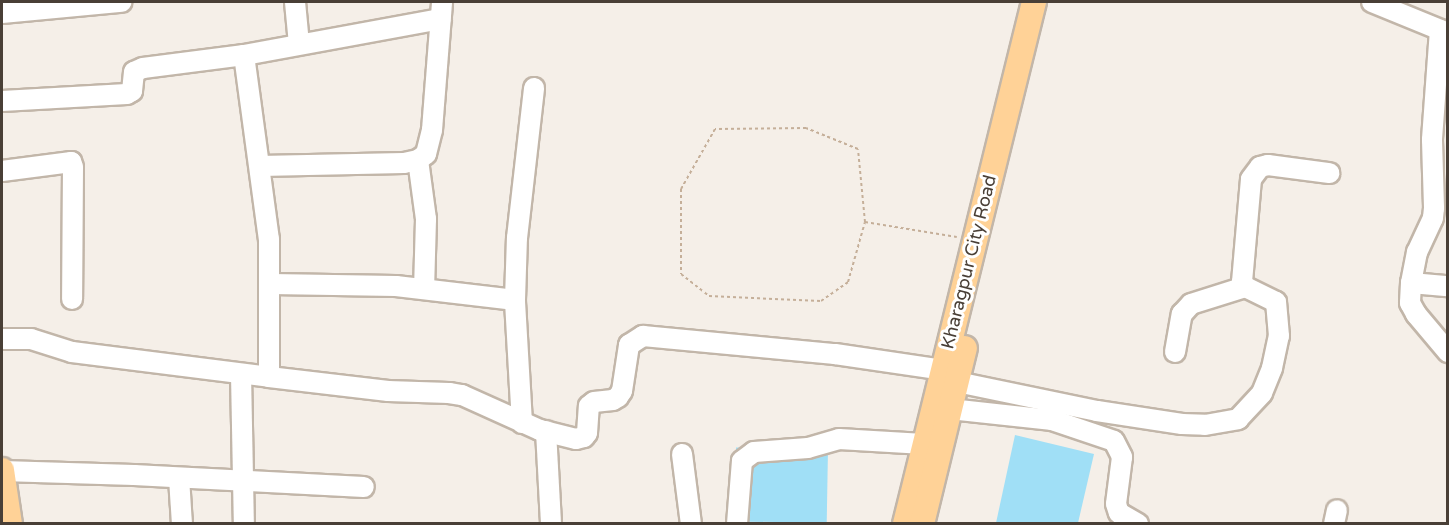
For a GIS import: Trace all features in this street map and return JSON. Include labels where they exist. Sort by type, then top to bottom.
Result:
[{"type":"main road","name":"Kharagpur City Road","points":[[904,524],[924,444],[950,376],[975,239],[1034,2]]},
{"type":"main road","points":[[922,524],[950,409],[950,376],[1050,2]]},
{"type":"main road","points":[[2,476],[9,519]]},
{"type":"street","points":[[2,13],[121,2]]},
{"type":"street","points":[[295,2],[299,44]]},
{"type":"street","points":[[1372,2],[1444,32],[1432,140],[1433,218],[1417,252],[1410,303],[1416,314],[1448,352]]},
{"type":"street","points":[[2,101],[127,94],[132,91],[134,72],[142,68],[244,55],[442,10],[432,130],[426,154],[418,160],[260,166]]},
{"type":"street","points":[[244,55],[269,239],[270,377]]},
{"type":"street","points":[[522,423],[515,300],[517,238],[534,88]]},
{"type":"street","points":[[418,160],[426,219],[424,289]]},
{"type":"street","points":[[2,171],[71,162],[74,182],[72,299]]},
{"type":"street","points":[[1245,287],[1241,274],[1247,209],[1255,172],[1260,167],[1268,165],[1329,172]]},
{"type":"street","points":[[1411,283],[1448,286]]},
{"type":"street","points":[[271,284],[396,286],[515,300]]},
{"type":"street","points":[[2,339],[31,339],[72,352],[241,374],[388,391],[449,393],[470,399],[522,423],[576,439],[584,437],[589,406],[594,402],[613,400],[622,391],[629,345],[643,336],[835,354],[950,376],[1097,411],[1182,424],[1205,425],[1238,419],[1257,402],[1272,368],[1279,336],[1276,302],[1245,287],[1191,304],[1182,314],[1175,352]]},
{"type":"street","points":[[241,374],[244,524]]},
{"type":"street","points":[[950,409],[984,415],[1052,420],[1082,428],[1114,441],[1122,458],[1116,504],[1119,513],[1138,524]]},
{"type":"street","points":[[546,431],[551,524]]},
{"type":"street","points":[[737,524],[742,461],[754,452],[808,448],[839,439],[924,444]]},
{"type":"street","points":[[682,454],[692,524]]},
{"type":"street","points":[[2,476],[179,478],[364,487]]},
{"type":"street","points":[[179,478],[182,524]]},
{"type":"path","points":[[806,128],[858,149],[865,222],[848,282],[820,301],[709,296],[681,274],[681,189],[715,129],[806,128]]},
{"type":"path","points":[[865,222],[975,239]]},
{"type":"water","points":[[1015,435],[1094,454],[1078,523],[996,523]]},
{"type":"water","points":[[736,447],[828,449],[827,523],[735,521]]}]
